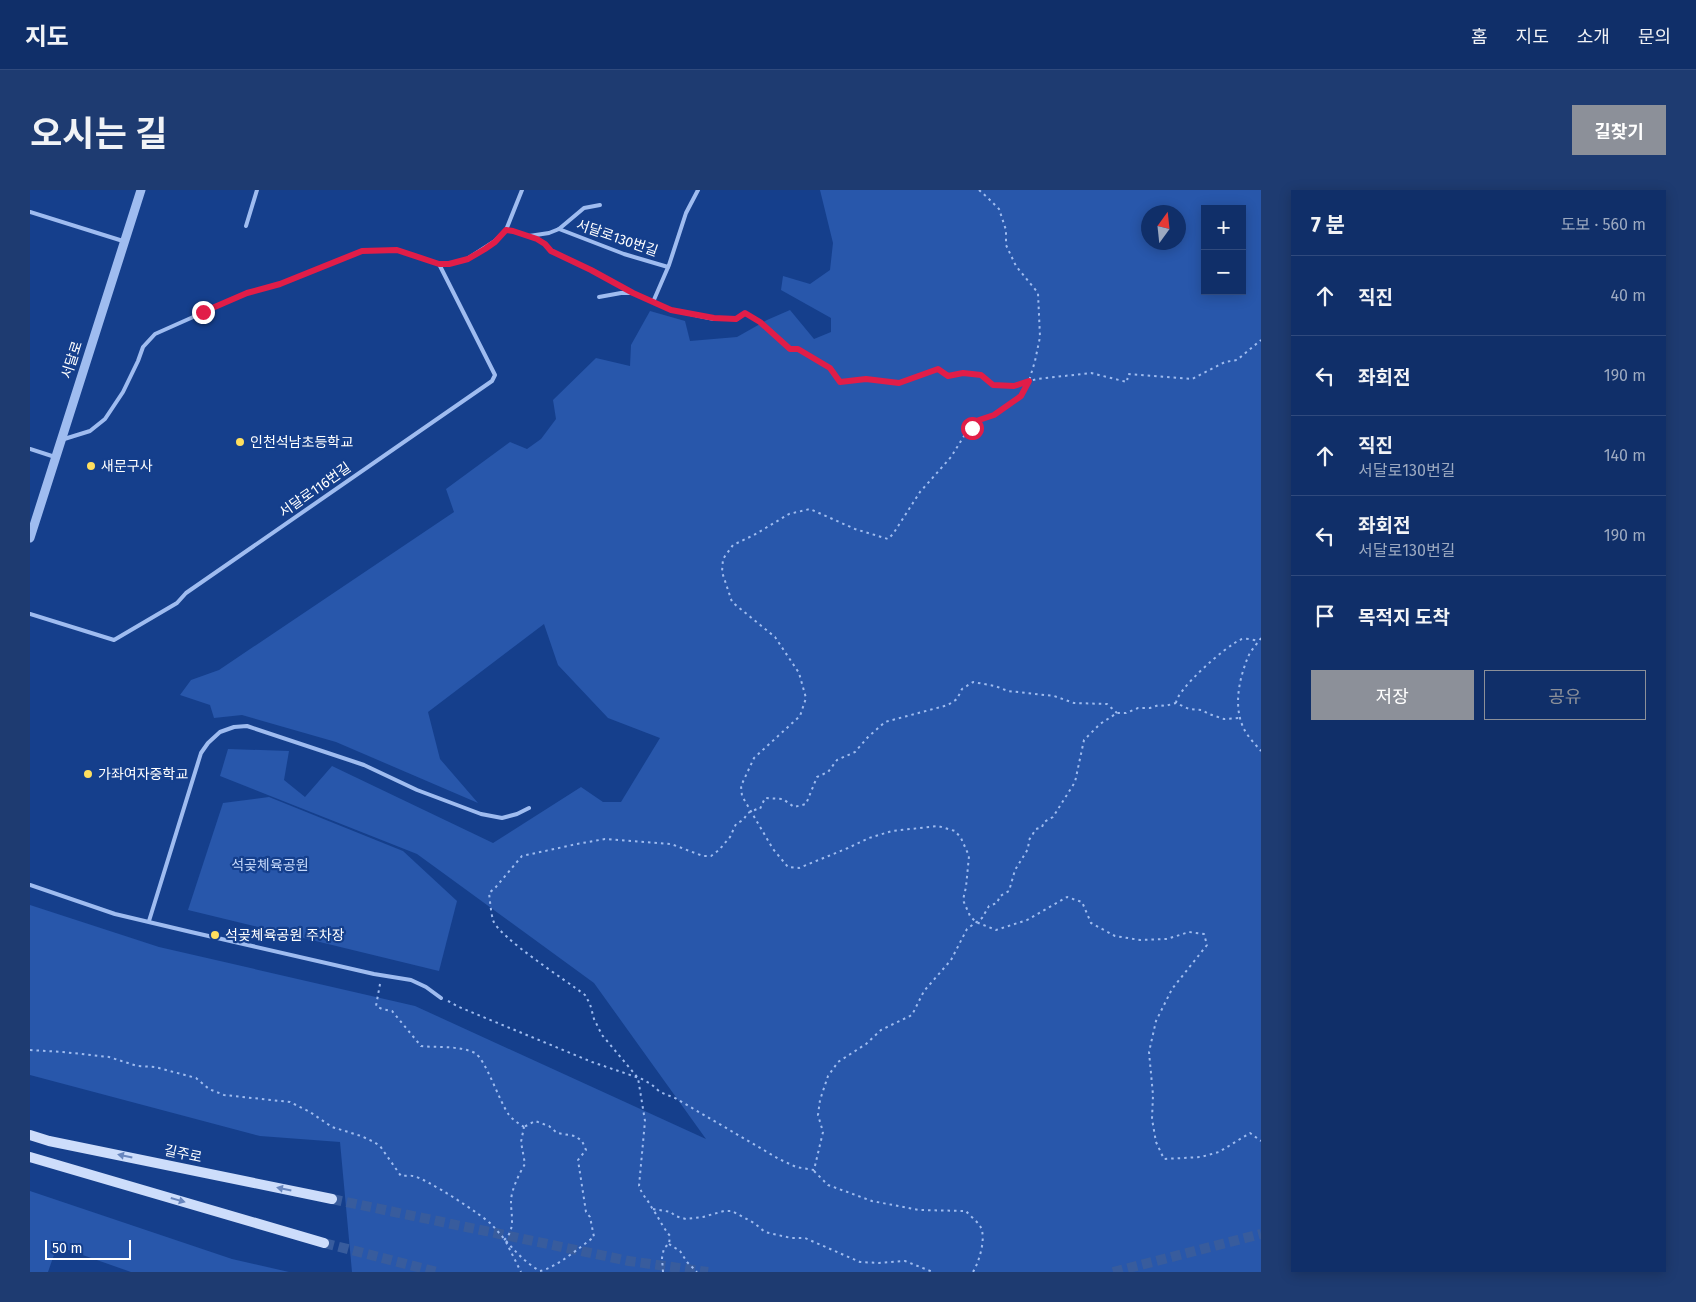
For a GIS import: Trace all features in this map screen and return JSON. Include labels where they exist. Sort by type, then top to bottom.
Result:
[{"type":"main road","name":"길주로","points":[[30,1135],[49,1141],[332,1199]]},
{"type":"main road","points":[[30,1157],[324,1243]]},
{"type":"street","name":"서달로","points":[[30,538],[141,190]]},
{"type":"lane","points":[[246,226],[257,190]]},
{"type":"lane","points":[[60,441],[90,432],[105,419],[123,392],[143,348],[155,334],[247,293],[280,284],[362,251],[397,250],[439,264],[449,264],[468,259],[495,242],[506,230],[522,190]]},
{"type":"lane","points":[[653,302],[668,267],[686,213],[698,190]]},
{"type":"lane","name":"서달로130번길","points":[[529,236],[549,233],[559,229],[584,208],[600,205]]},
{"type":"lane","points":[[30,212],[124,242]]},
{"type":"lane","name":"서달로130번길","points":[[559,229],[624,254],[668,267]]},
{"type":"lane","name":"서달로130번길","points":[[506,230],[529,236],[545,244],[551,251],[633,293],[671,310],[714,318],[736,319]]},
{"type":"lane","name":"서달로116번길","points":[[30,614],[114,640],[177,603],[186,592],[492,381],[495,375],[439,264]]},
{"type":"lane","points":[[599,297],[620,292],[633,293]]},
{"type":"lane","points":[[30,449],[55,457]]},
{"type":"lane","points":[[149,921],[202,753],[208,742],[220,732],[234,727],[247,726],[337,755],[364,765],[417,790],[481,814],[502,818],[529,808]]},
{"type":"lane","points":[[30,885],[115,914],[381,975],[412,980],[441,998]]},
{"type":"path","points":[[979,190],[998,209],[1006,230],[1006,245],[1016,266],[1038,293],[1040,337],[1036,361],[1029,381],[1021,396],[994,415],[979,420],[964,436],[950,457],[920,492],[888,539],[855,529],[810,508],[789,514],[754,535],[732,545],[723,559],[722,572],[732,602],[775,637],[799,673],[806,698],[800,716],[754,758],[741,786],[742,796],[773,849],[788,867],[799,868],[869,838],[892,831],[938,826],[955,830],[961,838],[968,856],[964,906],[976,922],[996,930],[1027,920],[1067,897],[1082,902],[1091,923],[1115,936],[1149,940],[1167,939],[1189,932],[1204,934],[1207,945],[1172,989],[1156,1021],[1149,1052],[1153,1096],[1152,1119],[1156,1142],[1164,1159],[1201,1157],[1219,1152],[1250,1133],[1261,1141]]},
{"type":"path","points":[[736,319],[745,313],[760,322],[790,349],[798,349],[830,368],[840,382],[866,379],[899,383],[938,369],[948,376],[963,373],[981,375],[993,385],[1014,386],[1029,381],[1091,374],[1127,382],[1128,374],[1192,379],[1225,362],[1237,360],[1261,340]]},
{"type":"path","points":[[1176,703],[1176,698],[1210,660],[1232,643],[1241,638],[1259,641]]},
{"type":"path","points":[[1261,638],[1248,656],[1237,700],[1239,718],[1245,732],[1261,751]]},
{"type":"path","points":[[663,1272],[662,1258],[664,1248],[669,1244],[670,1236],[660,1223],[639,1186],[645,1121],[638,1078],[602,1035],[594,1019],[590,1004],[584,996],[527,953],[503,933],[494,922],[489,893],[522,856],[604,839],[672,844],[704,856],[711,856],[730,837],[736,824],[757,808],[760,809],[765,798],[783,799],[794,807],[806,804],[817,777],[828,772],[837,760],[855,752],[868,736],[885,722],[948,706],[957,699],[962,690],[973,682],[995,686],[1008,691],[1054,696],[1074,704],[1107,704],[1117,713]]},
{"type":"path","points":[[814,1170],[822,1132],[818,1115],[820,1100],[828,1076],[838,1062],[866,1044],[881,1030],[912,1015],[924,991],[951,960],[967,929],[982,918],[988,906],[997,903],[1000,896],[1009,891],[1016,870],[1028,848],[1029,840],[1036,829],[1042,827],[1044,822],[1053,817],[1075,782],[1084,740],[1100,724],[1117,713],[1126,713],[1138,708],[1150,708],[1159,705],[1165,706],[1176,703],[1189,710],[1202,710],[1224,719],[1239,718]]},
{"type":"path","points":[[381,975],[376,1006],[392,1011],[421,1046],[452,1047],[476,1054],[486,1069],[498,1097],[508,1114],[513,1120],[524,1127]]},
{"type":"path","points":[[441,998],[592,1062],[651,1084],[660,1092],[675,1098],[779,1159],[796,1167],[814,1170],[828,1185],[872,1200],[919,1210],[966,1212],[980,1226],[983,1235],[980,1257],[973,1272]]},
{"type":"path","points":[[30,1050],[109,1057],[137,1066],[155,1067],[196,1078],[209,1089],[224,1095],[290,1102],[310,1112],[332,1127],[374,1142],[380,1146],[401,1176],[414,1176],[436,1186],[491,1224],[504,1240],[540,1271],[567,1257],[594,1237],[590,1217],[586,1212],[584,1194],[579,1177],[578,1160],[586,1150],[582,1141],[575,1136],[557,1133],[549,1126],[535,1122],[524,1127]]},
{"type":"path","points":[[504,1240],[510,1235],[513,1216],[510,1204],[512,1193],[517,1176],[525,1164],[521,1142],[524,1127]]},
{"type":"path","points":[[653,1209],[671,1212],[675,1216],[686,1219],[703,1217],[724,1211],[732,1212],[754,1222],[765,1232],[791,1238],[805,1238],[860,1262],[905,1261],[933,1272]]},
{"type":"path","points":[[504,1240],[521,1272]]},
{"type":"path","points":[[669,1244],[680,1251],[697,1272]]},
{"type":"green space","points":[[820,190],[1261,190],[1261,1272],[352,1272],[340,1142],[260,1136],[30,1075],[30,905],[159,947],[415,1006],[706,1139],[594,983],[417,854],[220,776],[228,749],[289,751],[284,780],[305,797],[332,766],[493,843],[581,787],[603,802],[621,802],[660,738],[608,718],[558,665],[544,624],[428,712],[440,759],[478,803],[336,742],[242,715],[214,718],[210,705],[180,695],[191,680],[219,670],[454,512],[446,489],[510,442],[527,449],[541,439],[556,419],[553,400],[596,358],[630,366],[631,345],[650,311],[685,321],[690,341],[737,337],[767,320],[790,310],[814,339],[831,332],[831,318],[781,290],[783,276],[810,284],[830,270],[833,243]]},
{"type":"green space","name":"석곶체육공원","points":[[269,797],[403,851],[457,901],[439,971],[188,910],[223,803]]},
{"type":"green space","points":[[30,1191],[232,1259],[289,1272],[131,1272],[57,1246],[48,1272],[30,1272]]},
{"type":"tunnel","points":[[332,1199],[629,1261],[708,1272]]},
{"type":"tunnel","points":[[1113,1272],[1261,1234]]},
{"type":"tunnel","points":[[324,1243],[437,1272]]},
{"type":"place","name":"인천석남초등학교","points":[[240,442]]},
{"type":"place","name":"새문구사","points":[[91,466]]},
{"type":"place","name":"가좌여자중학교","points":[[88,774]]},
{"type":"place","name":"석곶체육공원 주차장","points":[[215,935]]},
{"type":"route","points":[[203,312],[247,293],[280,284],[362,251],[397,250],[439,264],[449,264],[468,259],[495,242],[506,230],[513,231],[537,239],[551,251],[633,293],[671,310],[714,318],[736,319],[745,313],[760,322],[790,349],[798,349],[830,368],[840,382],[866,379],[899,383],[938,369],[948,376],[963,373],[981,375],[993,385],[1014,386],[1029,381],[1021,396],[994,415],[979,420],[972,428]]}]
